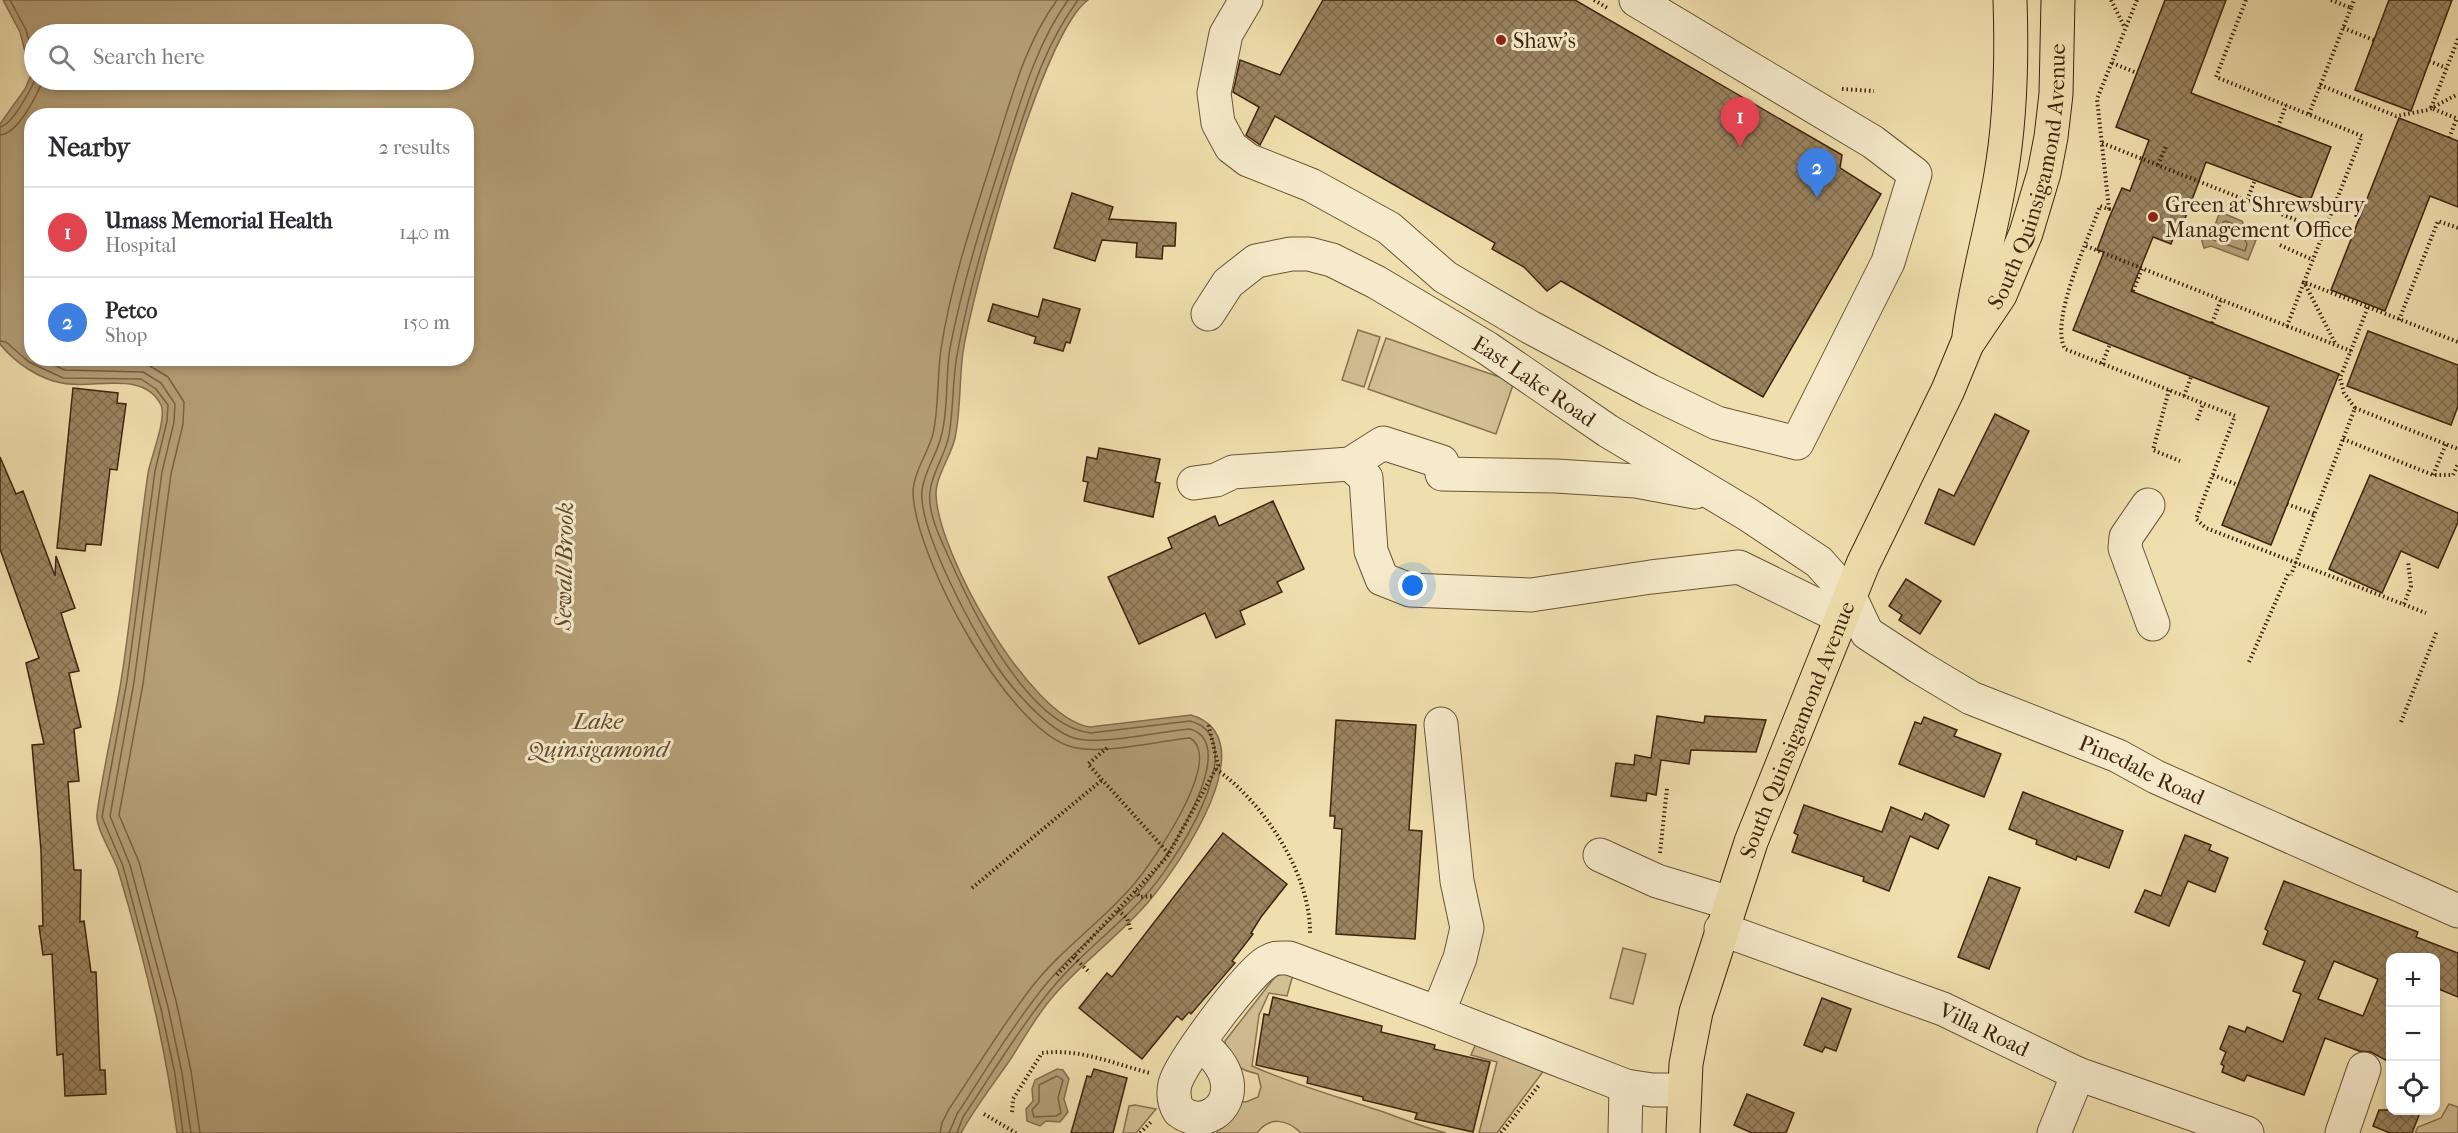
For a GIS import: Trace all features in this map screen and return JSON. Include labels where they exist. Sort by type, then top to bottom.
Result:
[{"type":"main road","name":"South Quinsigamond Avenue","points":[[1967,344],[1976,285],[2001,172],[2011,88],[2010,0]]},
{"type":"main road","name":"South Quinsigamond Avenue","points":[[1683,1133],[1683,1090],[1696,1012],[1725,916],[1845,607],[1878,531],[1948,390],[1967,344],[2000,295],[2026,233],[2044,173],[2056,94],[2058,0]]},
{"type":"street","points":[[1246,0],[1226,34],[1214,93],[1218,123],[1231,147],[1248,160],[1311,185],[1389,228],[1445,277],[1530,327],[1650,391],[1717,423],[1797,443],[1888,262],[1915,174],[1874,142],[1636,0]]},
{"type":"street","name":"East Lake Road","points":[[1208,314],[1228,283],[1256,261],[1291,254],[1309,254],[1332,260],[1376,282],[1487,348],[1608,431],[1718,496],[1819,562],[1845,607]]},
{"type":"street","points":[[1194,483],[1216,480],[1233,472],[1350,464],[1383,442],[1442,468],[1636,481],[1718,496]]},
{"type":"street","points":[[1350,464],[1366,478],[1371,551],[1382,579],[1410,590],[1531,595],[1651,577],[1739,567],[1845,607]]},
{"type":"street","points":[[2148,505],[2126,537],[2125,548],[2153,624]]},
{"type":"street","name":"Pinedale Road","points":[[1845,607],[1867,633],[1971,698],[2118,756],[2156,777],[2458,911]]},
{"type":"street","points":[[1438,1013],[1461,958],[1467,928],[1457,881],[1441,724]]},
{"type":"street","name":"Villa Road","points":[[1600,855],[1657,880],[1725,916],[1943,1009],[2078,1074],[2247,1133]]},
{"type":"street","points":[[1201,1043],[1221,1066],[1227,1081],[1224,1102],[1218,1111],[1202,1119],[1184,1115],[1179,1111],[1174,1094],[1178,1078],[1201,1043],[1245,984],[1264,963],[1275,957],[1303,964],[1438,1013],[1626,1086],[1652,1090],[1683,1090]]},
{"type":"street","points":[[2342,1133],[2364,1069]]},
{"type":"street","points":[[2054,1133],[2078,1074]]},
{"type":"street","points":[[1625,1133],[1626,1086]]},
{"type":"path","points":[[2111,0],[2125,29]]},
{"type":"path","points":[[2137,0],[2097,99],[2109,209],[2100,206],[2066,301],[2059,333],[2065,349],[2235,416],[2196,519],[2206,528],[2426,613]]},
{"type":"path","points":[[2246,0],[2216,76],[2362,136],[2287,326]]},
{"type":"path","points":[[2331,0],[2351,8]]},
{"type":"path","points":[[2309,114],[2354,0]]},
{"type":"path","points":[[2343,28],[2374,40]]},
{"type":"path","points":[[2431,108],[2458,39]]},
{"type":"path","points":[[2429,61],[2446,68]]},
{"type":"path","points":[[2112,63],[2137,73]]},
{"type":"path","points":[[1831,84],[1841,89],[1874,91]]},
{"type":"path","points":[[2320,85],[2396,116],[2431,108],[2458,94]]},
{"type":"path","points":[[2278,127],[2286,105]]},
{"type":"path","points":[[2431,108],[2458,119],[2449,138]]},
{"type":"path","points":[[2102,142],[2324,231]]},
{"type":"path","points":[[2158,165],[2166,146]]},
{"type":"path","points":[[2247,200],[2255,180]]},
{"type":"path","points":[[2399,320],[2438,220],[2458,228]]},
{"type":"path","points":[[2085,246],[2351,351]]},
{"type":"path","points":[[2280,246],[2313,260]]},
{"type":"path","points":[[2133,291],[2142,269]]},
{"type":"path","points":[[2304,282],[2458,342]]},
{"type":"path","points":[[2304,282],[2336,345]]},
{"type":"path","points":[[2212,323],[2221,300]]},
{"type":"path","points":[[2368,307],[2340,378],[2344,393],[2355,408],[2458,449]]},
{"type":"path","points":[[2102,364],[2110,344]]},
{"type":"path","points":[[2184,396],[2191,376]]},
{"type":"path","points":[[2169,390],[2153,450],[2180,461]]},
{"type":"path","points":[[2197,420],[2203,404]]},
{"type":"path","points":[[2249,662],[2296,562],[2355,408]]},
{"type":"path","points":[[2343,439],[2433,475],[2453,475],[2458,464]]},
{"type":"path","points":[[2433,475],[2446,444]]},
{"type":"path","points":[[2213,475],[2238,485]]},
{"type":"path","points":[[2287,504],[2314,514]]},
{"type":"path","points":[[2404,604],[2411,586],[2408,562]]},
{"type":"path","points":[[2401,722],[2437,631]]},
{"type":"path","points":[[1057,975],[1169,854],[1218,765],[1208,723]]},
{"type":"path","points":[[1107,748],[1088,764],[1169,854]]},
{"type":"path","points":[[1215,769],[1252,804],[1275,833],[1293,863],[1304,889],[1311,919],[1310,946],[1303,964]]},
{"type":"path","points":[[972,888],[1102,780]]},
{"type":"path","points":[[1657,880],[1667,788]]},
{"type":"path","points":[[1135,891],[1140,897],[1152,896]]},
{"type":"path","points":[[1118,909],[1126,918],[1131,931]]},
{"type":"path","points":[[1074,957],[1090,973]]},
{"type":"path","points":[[1012,1112],[1013,1099],[1042,1053],[1061,1051],[1085,1055],[1178,1078]]},
{"type":"path","points":[[1501,1133],[1559,1060]]},
{"type":"path","points":[[984,1114],[1016,1133]]},
{"type":"shaded area","points":[[1358,330],[1380,337],[1364,387],[1342,380]]},
{"type":"shaded area","points":[[1386,338],[1514,382],[1496,434],[1368,389]]},
{"type":"shaded area","points":[[1623,948],[1646,954],[1633,1004],[1610,998]]},
{"type":"shaded area","points":[[1289,970],[1294,971],[1287,996],[1269,993],[1259,1015],[1252,1066],[1303,1086],[1446,1133],[1301,1133],[1296,1128],[1278,1121],[1267,1124],[1257,1133],[1217,1133],[1221,1121],[1238,1101],[1246,1102],[1258,1097],[1261,1087],[1258,1074],[1239,1067],[1231,1060],[1225,1041],[1275,977]]},
{"type":"shaded area","points":[[1480,1034],[1548,1065],[1497,1133],[1479,1133],[1497,1062],[1471,1055]]},
{"type":"shaded area","points":[[2449,1104],[2458,1107],[2458,1133],[2415,1133],[2418,1127],[2441,1118]]},
{"type":"shaded area","points":[[1129,1106],[1156,1109],[1136,1133],[1123,1133]]},
{"type":"water","name":"Lake Quinsigamond","points":[[3,0],[1088,0],[1070,22],[1050,60],[1012,165],[995,222],[980,275],[963,352],[955,438],[937,487],[940,520],[952,554],[990,629],[1015,665],[1040,695],[1066,717],[1090,727],[1191,715],[1213,728],[1221,749],[1220,774],[1210,803],[1196,832],[1163,883],[1126,926],[1074,974],[1050,1000],[961,1133],[177,1133],[160,1033],[145,968],[118,870],[97,820],[125,655],[148,473],[162,419],[161,405],[153,394],[142,387],[116,383],[62,383],[36,374],[24,366],[474,366],[474,108],[24,108],[24,366],[0,344],[0,124],[24,90],[474,90],[474,24],[24,24],[24,48],[20,32]]},
{"type":"water","points":[[2220,212],[2242,221],[2250,238],[2256,240],[2248,260],[2211,246],[2204,248],[2200,234],[2213,230]]},
{"type":"water","points":[[1057,1069],[1063,1070],[1069,1079],[1064,1099],[1068,1112],[1060,1122],[1046,1121],[1040,1126],[1027,1121],[1026,1109],[1033,1101],[1032,1089],[1035,1080]]},
{"type":"building","points":[[1323,0],[1575,0],[1842,155],[1840,168],[1881,194],[1763,397],[1561,281],[1547,291],[1524,267],[1492,249],[1495,243],[1275,116],[1260,145],[1246,135],[1259,107],[1233,92],[1240,60],[1280,75]]},
{"type":"building","points":[[2165,0],[2226,0],[2191,93],[2331,147],[2310,201],[2206,162],[2182,227],[2178,225],[2171,244],[2153,237],[2131,291],[2339,374],[2271,545],[2222,525],[2269,407],[2073,330],[2104,252],[2097,250],[2109,218],[2122,188],[2130,191],[2149,140],[2116,127]]},
{"type":"building","points":[[2389,0],[2452,0],[2411,111],[2355,90]]},
{"type":"building","points":[[2399,118],[2458,141],[2458,207],[2430,196],[2385,311],[2331,290]]},
{"type":"building","points":[[1072,193],[1113,207],[1109,219],[1176,223],[1175,246],[1163,246],[1162,259],[1136,257],[1137,243],[1102,240],[1095,261],[1054,248]]},
{"type":"building","points":[[1043,299],[1080,309],[1070,343],[1066,342],[1063,351],[1034,343],[1036,337],[988,321],[993,304],[1038,317]]},
{"type":"building","points":[[2368,331],[2458,365],[2458,406],[2451,425],[2347,386]]},
{"type":"building","points":[[73,388],[118,393],[117,403],[126,404],[117,470],[110,469],[101,545],[86,544],[85,551],[57,548]]},
{"type":"building","points":[[1995,414],[2029,431],[1974,545],[1925,523],[1939,489],[1954,496]]},
{"type":"building","points":[[1099,448],[1160,459],[1155,482],[1160,483],[1153,517],[1084,501],[1088,482],[1083,481],[1087,457],[1097,459]]},
{"type":"building","points":[[0,457],[16,494],[23,491],[55,576],[56,556],[75,608],[61,613],[79,671],[69,673],[81,727],[74,729],[79,781],[68,782],[74,870],[81,870],[80,922],[84,921],[91,972],[96,972],[100,1070],[105,1070],[106,1094],[65,1096],[63,1054],[57,1055],[52,954],[43,955],[39,926],[43,926],[41,850],[32,745],[44,744],[26,663],[39,658],[0,549]]},
{"type":"building","points":[[2370,475],[2458,513],[2458,522],[2438,568],[2401,551],[2382,593],[2329,569]]},
{"type":"building","points":[[1273,501],[1304,569],[1277,582],[1282,592],[1240,611],[1245,624],[1216,638],[1205,613],[1139,644],[1108,577],[1172,548],[1168,538],[1215,516],[1219,526]]},
{"type":"building","points":[[1906,579],[1941,601],[1920,634],[1899,620],[1902,615],[1889,606]]},
{"type":"building","points":[[1657,716],[1704,723],[1705,716],[1766,720],[1756,752],[1691,750],[1689,764],[1661,760],[1656,795],[1647,793],[1646,801],[1611,796],[1616,763],[1634,765],[1635,755],[1651,758]]},
{"type":"building","points":[[1924,717],[1957,730],[1954,736],[2001,754],[1984,797],[1899,764],[1915,722],[1921,724]]},
{"type":"building","points":[[1336,720],[1416,725],[1409,830],[1422,831],[1415,939],[1336,934],[1342,829],[1334,828],[1335,816],[1330,816]]},
{"type":"building","points":[[2023,792],[2123,831],[2109,868],[2077,856],[2076,860],[2036,844],[2037,840],[2009,829]]},
{"type":"building","points":[[1804,805],[1882,832],[1891,807],[1922,820],[1925,813],[1949,825],[1938,849],[1910,836],[1889,891],[1863,881],[1864,877],[1792,852],[1798,835],[1794,833]]},
{"type":"building","points":[[1223,833],[1287,884],[1261,917],[1251,933],[1253,934],[1232,961],[1235,963],[1191,1014],[1189,1012],[1182,1020],[1177,1016],[1142,1059],[1079,1008],[1107,973],[1112,977]]},
{"type":"building","points":[[2185,835],[2211,845],[2209,850],[2228,858],[2215,892],[2188,881],[2169,926],[2135,912],[2145,890],[2161,896]]},
{"type":"building","points":[[1989,877],[2020,888],[1989,969],[1958,957]]},
{"type":"building","points":[[2284,881],[2418,932],[2416,937],[2458,953],[2458,997],[2440,990],[2440,953],[2386,953],[2386,1060],[2371,1052],[2359,1051],[2325,1038],[2304,1095],[2247,1075],[2244,1081],[2222,1072],[2224,1066],[2221,1064],[2226,1052],[2220,1049],[2229,1026],[2245,1032],[2247,1027],[2283,1042],[2301,994],[2293,991],[2305,961],[2263,944],[2268,931],[2265,929]],"holes":[[[2334,961],[2378,979],[2363,1016],[2318,999]]]},
{"type":"building","points":[[1273,997],[1382,1026],[1381,1032],[1435,1045],[1434,1049],[1490,1062],[1473,1132],[1415,1119],[1417,1113],[1307,1083],[1308,1077],[1256,1065],[1264,1014],[1269,1015]]},
{"type":"building","points":[[1822,998],[1851,1009],[1836,1051],[1825,1047],[1822,1052],[1804,1045]]},
{"type":"building","points":[[1094,1069],[1127,1078],[1113,1133],[1071,1133],[1087,1076],[1091,1077]]},
{"type":"building","points":[[1747,1094],[1794,1113],[1786,1133],[1752,1133],[1734,1125]]},
{"type":"building","points":[[2379,1110],[2386,1110],[2386,1115],[2419,1115],[2412,1133],[2390,1133],[2373,1126]]},
{"type":"place","name":"Shaw's","points":[[1501,40]]},
{"type":"place","name":"Umass Memorial Health","points":[[1740,147]]},
{"type":"place","name":"Petco","points":[[1817,198]]},
{"type":"place","name":"Green at Shrewsbury Management Office","points":[[2153,217]]},
{"type":"water label","name":"Sewall Brook","points":[[564,566]]}]
